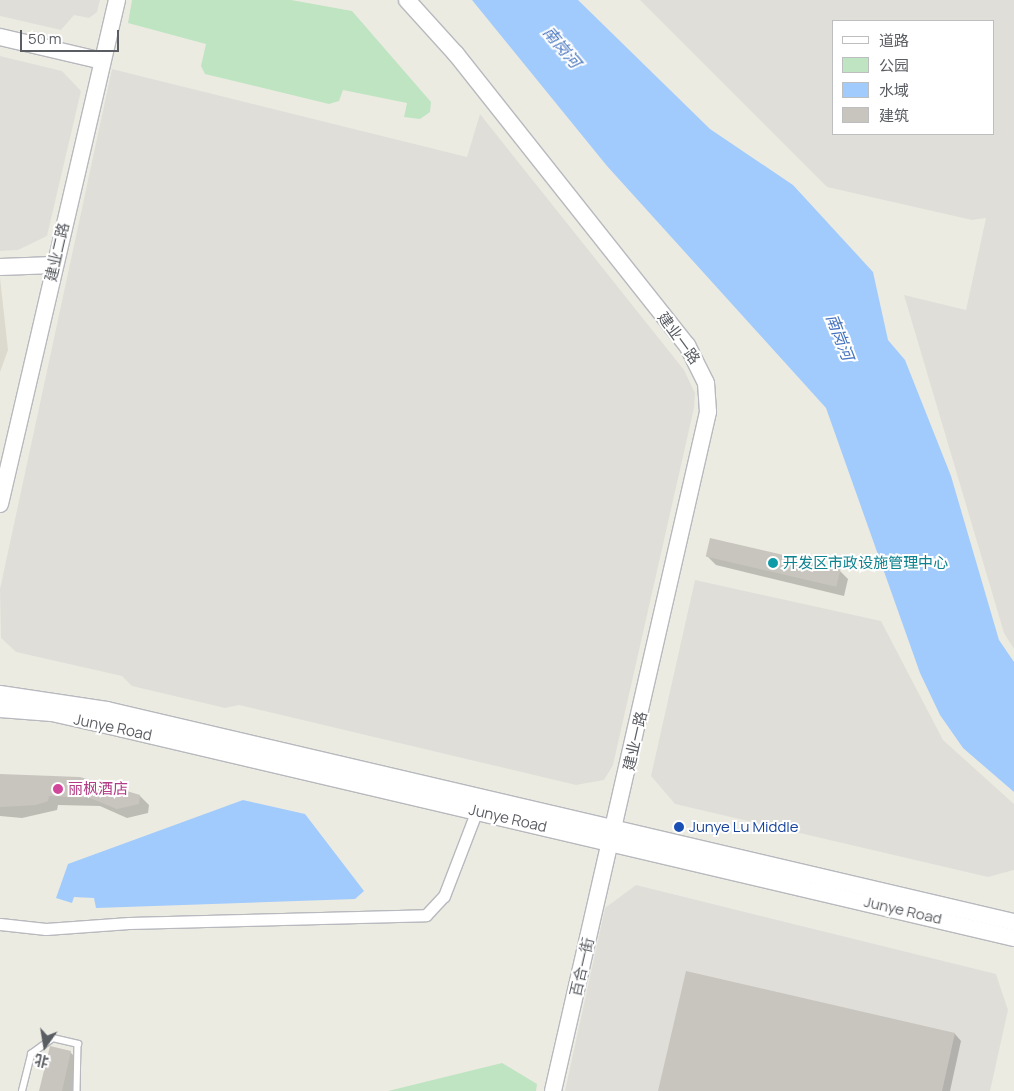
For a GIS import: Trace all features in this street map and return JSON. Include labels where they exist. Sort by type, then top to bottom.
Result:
[{"type":"main road","name":"建业二路","points":[[0,504],[117,0]]},
{"type":"main road","name":"建业一路","points":[[407,0],[456,54],[687,345],[706,382],[708,412],[614,835]]},
{"type":"main road","points":[[0,37],[102,61]]},
{"type":"main road","points":[[0,268],[54,265]]},
{"type":"main road","name":"Junye Road","points":[[0,694],[80,704],[614,835],[1014,938]]},
{"type":"main road","name":"Junye Road","points":[[0,709],[70,717],[477,810],[614,835],[1014,922]]},
{"type":"main road","name":"百合一街","points":[[553,1091],[614,835]]},
{"type":"street","points":[[0,924],[46,930],[129,922],[426,914],[444,896],[477,810]]},
{"type":"lane","points":[[22,1091],[31,1054],[53,1038],[78,1044],[77,1091]]},
{"type":"shaded area","points":[[0,0],[100,0],[97,12],[89,18],[74,15],[61,30],[0,16]]},
{"type":"shaded area","points":[[640,0],[1014,0],[1014,649],[1004,633],[904,295],[966,310],[986,218],[972,220],[827,187]]},
{"type":"shaded area","points":[[0,56],[62,71],[81,91],[47,236],[18,250],[0,251]]},
{"type":"shaded area","points":[[112,69],[467,157],[480,114],[684,370],[695,393],[694,408],[613,765],[604,780],[576,785],[239,705],[225,708],[132,686],[122,676],[16,652],[1,638],[0,589]]},
{"type":"shaded area","points":[[0,278],[8,350],[0,372]]},
{"type":"shaded area","points":[[695,580],[881,621],[943,740],[1014,804],[1014,870],[988,877],[675,804],[651,776]]},
{"type":"shaded area","points":[[636,885],[996,974],[1008,1010],[990,1091],[565,1091],[605,908]]},
{"type":"green space","points":[[132,0],[291,0],[352,11],[431,102],[430,112],[420,119],[404,117],[407,103],[343,90],[339,101],[329,104],[205,74],[201,66],[206,44],[128,23]]},
{"type":"green space","points":[[502,1063],[537,1084],[536,1091],[388,1091]]},
{"type":"water","name":"南岗河","points":[[472,0],[578,0],[710,129],[793,185],[873,272],[888,340],[905,360],[951,476],[999,640],[1014,662],[1014,792],[963,748],[940,715],[920,673],[826,408],[607,166]]},
{"type":"water","points":[[243,800],[305,814],[364,891],[355,899],[96,908],[94,898],[74,897],[72,903],[56,898],[68,864]]},
{"type":"building","name":"开发区市政设施管理中心","points":[[710,538],[841,568],[836,587],[706,557]]},
{"type":"building","name":"丽枫酒店","points":[[0,774],[80,777],[140,795],[139,804],[117,809],[90,798],[49,796],[48,801],[36,805],[0,807]]},
{"type":"building","points":[[686,971],[955,1033],[942,1091],[658,1091]]},
{"type":"building","points":[[50,1046],[71,1051],[62,1091],[39,1091]]},
{"type":"place","name":"开发区市政设施管理中心","points":[[773,563]]},
{"type":"place","name":"丽枫酒店","points":[[58,789]]},
{"type":"place","name":"Junye Lu Middle","points":[[679,827]]}]
